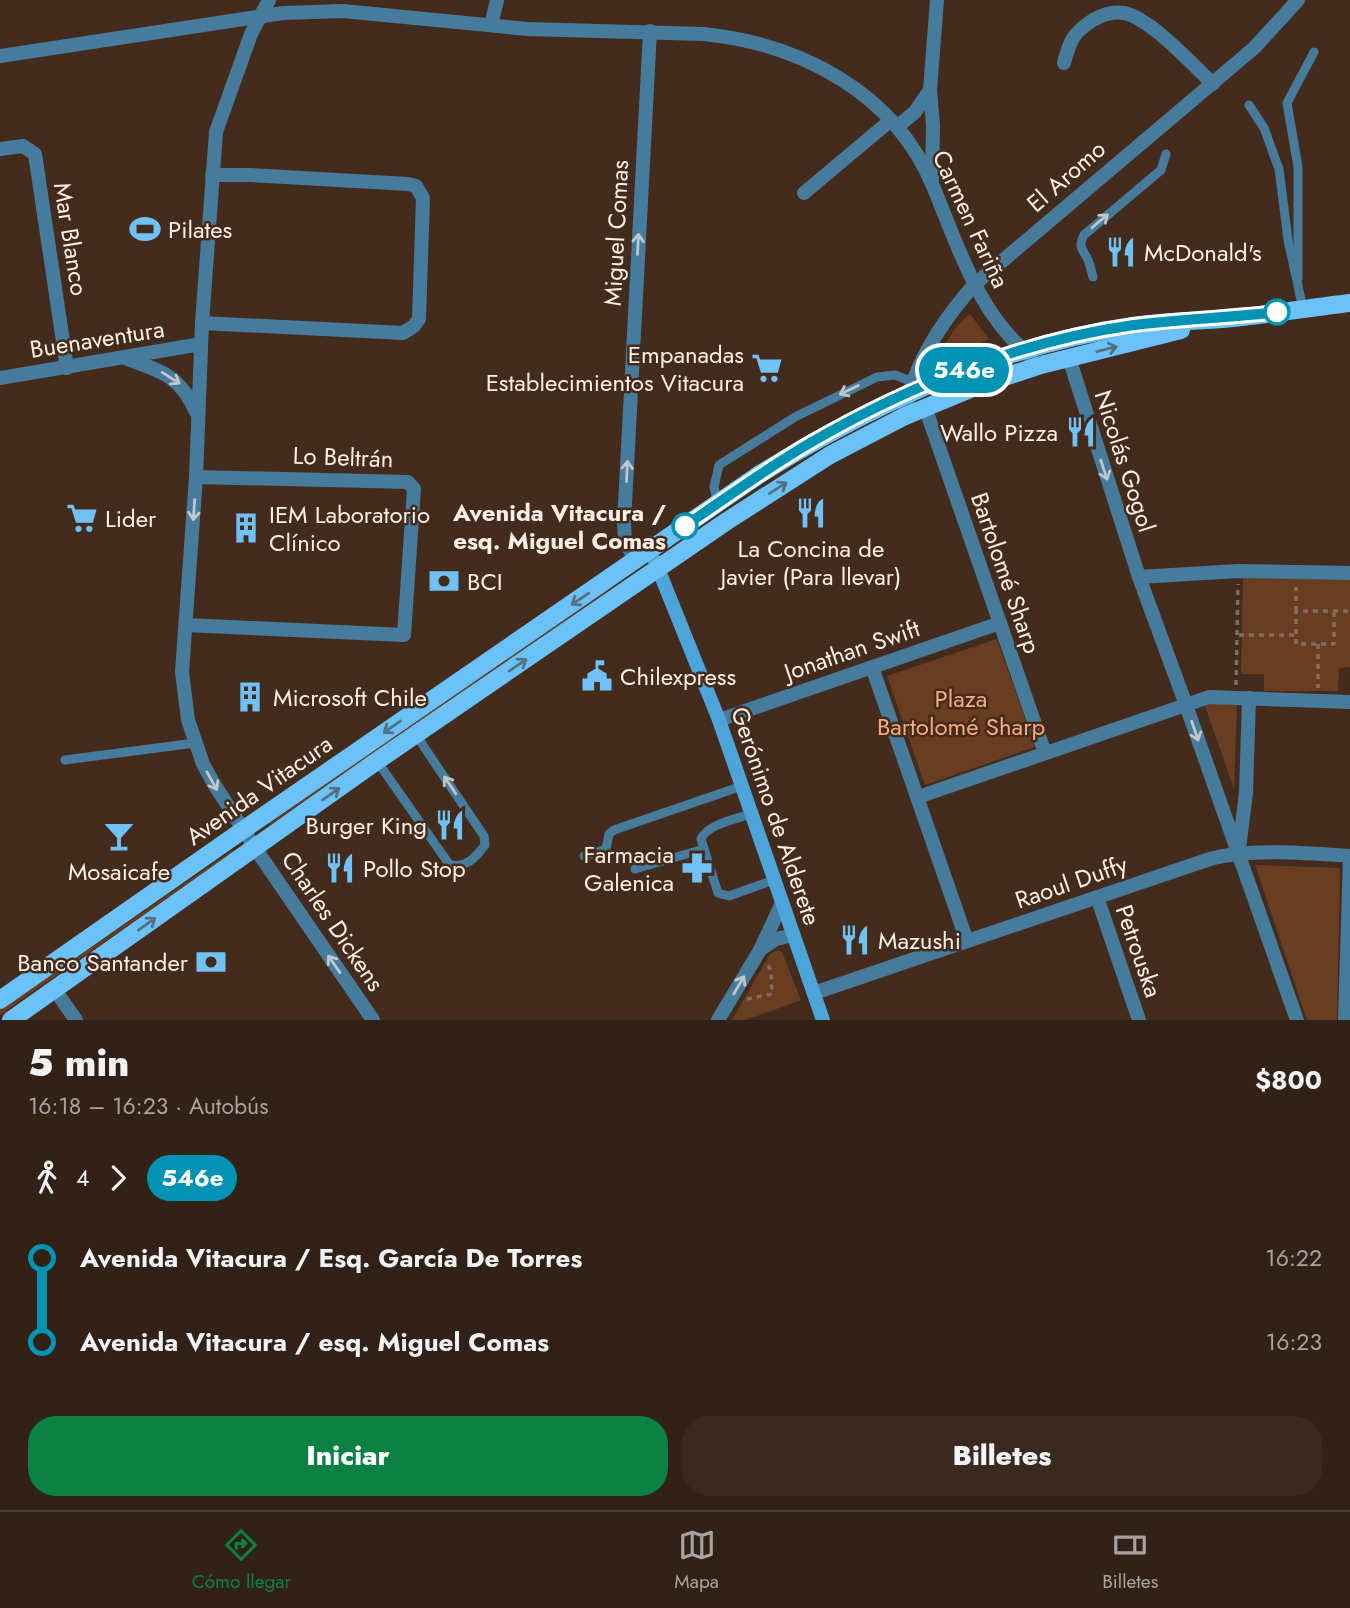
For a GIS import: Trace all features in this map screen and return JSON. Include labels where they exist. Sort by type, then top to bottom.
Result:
[{"type":"main road","name":"Avenida Vitacura","points":[[0,1000],[718,503],[808,444],[912,386],[1024,351],[1133,326],[1350,306]]},
{"type":"main road","name":"Avenida Vitacura","points":[[11,1020],[377,761],[659,569],[855,440],[903,416],[980,385],[1041,365],[1226,318]]},
{"type":"main road","name":"Gerónimo de Alderete","points":[[644,555],[659,569],[719,720],[823,1020]]},
{"type":"street","points":[[255,848],[214,785],[195,743],[188,720],[182,672],[216,132],[251,34],[269,0]]},
{"type":"street","points":[[491,25],[497,0]]},
{"type":"street","points":[[932,183],[933,125],[930,90],[937,0]]},
{"type":"street","name":"El Aromo","points":[[903,416],[912,386],[938,333],[974,285],[1254,48],[1297,0]]},
{"type":"street","points":[[1064,63],[1077,30],[1122,6],[1213,84]]},
{"type":"street","name":"Carmen Fariña","points":[[0,56],[261,16],[343,11],[565,30],[650,31],[728,36],[794,54],[830,71],[852,86],[894,123],[932,183],[974,285],[1002,328],[1041,365]]},
{"type":"street","name":"Miguel Comas","points":[[644,555],[629,552],[625,542],[624,523],[650,31]]},
{"type":"street","points":[[804,193],[894,123],[915,112],[930,90]]},
{"type":"street","name":"Mar Blanco","points":[[0,149],[23,146],[35,154],[67,368]]},
{"type":"street","points":[[202,323],[403,333],[419,319],[423,198],[416,187],[408,184],[212,175]]},
{"type":"street","name":"Buenaventura","points":[[0,378],[201,344]]},
{"type":"street","points":[[126,358],[154,368],[182,385],[198,417]]},
{"type":"street","name":"Nicolás Gogol","points":[[1069,358],[1139,577],[1297,1020]]},
{"type":"street","name":"Bartolomé Sharp","points":[[925,407],[1045,753]]},
{"type":"street","name":"Lo Beltrán","points":[[186,625],[404,635],[413,516],[414,489],[408,482],[196,477]]},
{"type":"street","points":[[1139,577],[1238,571],[1350,573]]},
{"type":"street","name":"Jonathan Swift","points":[[719,720],[1000,624]]},
{"type":"street","points":[[872,667],[967,941]]},
{"type":"street","points":[[918,797],[1209,697],[1350,702]]},
{"type":"street","name":"Nicolás Gogol","points":[[1238,854],[1246,793],[1242,698]]},
{"type":"street","name":"Charles Dickens","points":[[255,848],[373,1020]]},
{"type":"street","name":"Raoul Duffy","points":[[814,993],[1210,859],[1238,854],[1350,856]]},
{"type":"street","points":[[1345,1020],[1350,856]]},
{"type":"street","name":"Petrouska","points":[[1097,897],[1139,1020]]},
{"type":"street","points":[[718,1020],[760,950],[782,903]]},
{"type":"street","points":[[760,950],[776,939],[793,934]]},
{"type":"street","points":[[55,990],[76,1020]]},
{"type":"lane","points":[[1298,278],[1298,167],[1287,103],[1314,52]]},
{"type":"lane","points":[[1248,105],[1264,128],[1279,169],[1288,240],[1303,309]]},
{"type":"lane","points":[[1093,277],[1087,258],[1081,251],[1080,243],[1084,235],[1161,170],[1166,154]]},
{"type":"lane","points":[[718,503],[714,487],[719,465],[795,417],[877,377],[895,375],[912,386]]},
{"type":"lane","points":[[377,761],[449,864],[465,864],[476,857],[485,845],[484,836],[416,735]]},
{"type":"lane","points":[[65,760],[195,743]]},
{"type":"lane","points":[[584,856],[606,849],[609,834],[614,830],[742,786]]},
{"type":"lane","points":[[751,814],[709,829],[701,839],[718,893],[729,896],[775,880]]},
{"type":"lane","points":[[635,869],[704,849]]},
{"type":"path","points":[[1238,571],[1242,698]]},
{"type":"path","points":[[1296,571],[1296,644],[1334,644],[1334,612]]},
{"type":"path","points":[[1296,611],[1350,611]]},
{"type":"path","points":[[1239,635],[1296,635]]},
{"type":"path","points":[[1318,644],[1319,701]]},
{"type":"green space","points":[[970,314],[989,339],[939,361],[951,335]]},
{"type":"green space","points":[[1243,578],[1350,579],[1350,667],[1339,668],[1338,691],[1264,691],[1264,674],[1241,674]]},
{"type":"green space","points":[[608,588],[609,590],[270,825],[269,823]]},
{"type":"green space","name":"Plaza Bartolomé Sharp","points":[[997,639],[1035,747],[925,785],[887,676]]},
{"type":"green space","points":[[1204,703],[1237,704],[1234,789]]},
{"type":"green space","points":[[234,851],[0,1015],[0,1008]]},
{"type":"green space","points":[[1255,865],[1340,868],[1337,1020],[1307,1020]]},
{"type":"green space","points":[[778,950],[782,952],[801,1000],[746,1020],[732,1020],[770,954]]},
{"type":"bus line","name":"546e","points":[[685,526],[808,444],[911,391],[955,373],[1024,351],[1133,326],[1277,312]]},
{"type":"place","name":"Pilates","points":[[145,229]]},
{"type":"place","name":"McDonald's","points":[[1121,252]]},
{"type":"place","name":"Empanadas Establecimientos Vitacura","points":[[767,368]]},
{"type":"place","name":"Wallo Pizza","points":[[1081,432]]},
{"type":"place","name":"La Concina de Javier (Para llevar)","points":[[811,513]]},
{"type":"place","name":"Lider","points":[[82,518]]},
{"type":"place","name":"Avenida Vitacura / esq. Miguel Comas","points":[[685,526]]},
{"type":"place","name":"IEM Laboratorio Clínico","points":[[246,528]]},
{"type":"place","name":"BCI","points":[[444,581]]},
{"type":"place","name":"Chilexpress","points":[[597,676]]},
{"type":"place","name":"Microsoft Chile","points":[[250,697]]},
{"type":"place","name":"Burger King","points":[[450,825]]},
{"type":"place","name":"Mosaicafe","points":[[119,836]]},
{"type":"place","name":"Pollo Stop","points":[[340,868]]},
{"type":"place","name":"Farmacia Galenica","points":[[697,868]]},
{"type":"place","name":"Mazushi","points":[[855,940]]},
{"type":"place","name":"Banco Santander","points":[[211,962]]}]
